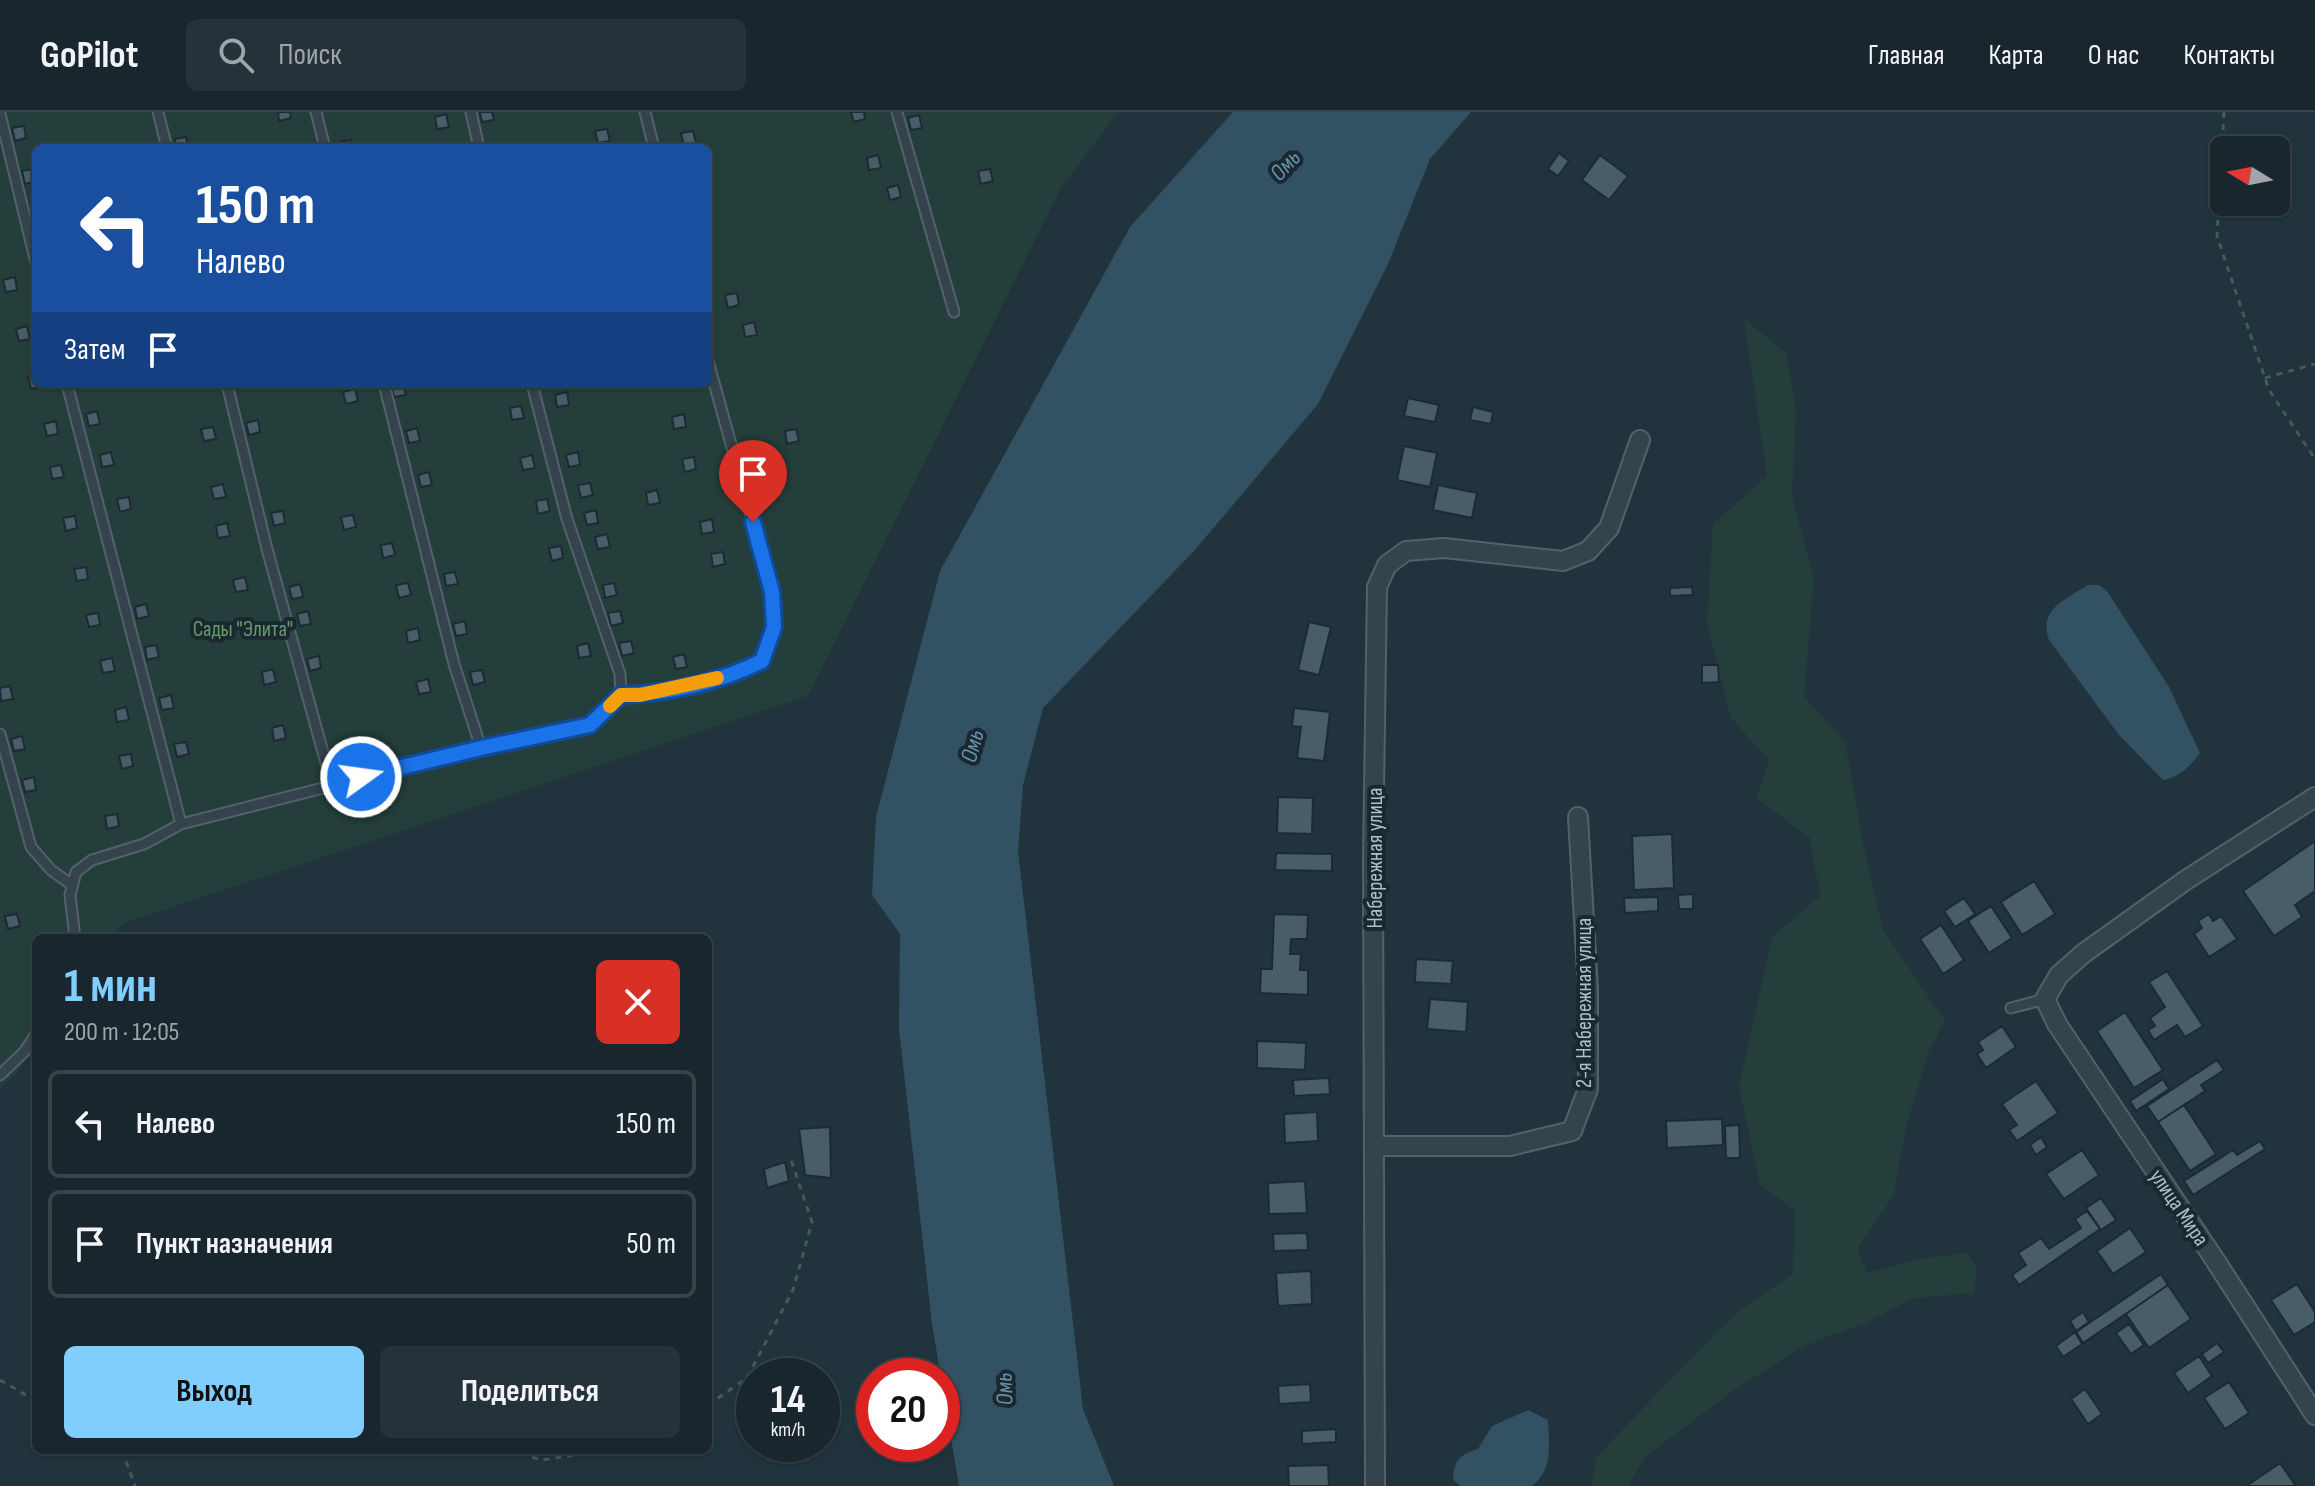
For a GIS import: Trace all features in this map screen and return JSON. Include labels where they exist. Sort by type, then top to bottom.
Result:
[{"type":"street","name":"Набережная улица","points":[[1375,1486],[1373,858],[1377,587],[1387,565],[1406,551],[1444,548],[1563,561],[1588,551],[1609,528],[1640,440]]},
{"type":"street","points":[[2045,999],[2059,975],[2084,953],[2186,880],[2315,797]]},
{"type":"street","name":"2-я Набережная улица","points":[[1374,1146],[1510,1146],[1572,1131],[1588,1089],[1588,989],[1578,817]]},
{"type":"street","name":"улица Мира","points":[[2045,999],[2057,1024],[2315,1415]]},
{"type":"lane","points":[[158,112],[166,144]]},
{"type":"lane","points":[[316,112],[324,144]]},
{"type":"lane","points":[[471,112],[478,144]]},
{"type":"lane","points":[[645,112],[653,144]]},
{"type":"lane","points":[[897,112],[954,312]]},
{"type":"lane","points":[[0,114],[32,246]]},
{"type":"lane","points":[[75,934],[70,895],[76,872],[92,860],[144,844],[181,824],[481,748],[590,725],[621,695],[640,695],[741,672],[762,661],[774,627],[772,592],[712,375]]},
{"type":"lane","points":[[68,388],[181,824]]},
{"type":"lane","points":[[228,388],[267,549],[332,785]]},
{"type":"lane","points":[[385,388],[454,664],[481,748]]},
{"type":"lane","points":[[533,388],[567,519],[620,674],[621,695]]},
{"type":"lane","points":[[0,734],[31,847],[51,870],[72,885]]},
{"type":"lane","points":[[2011,1008],[2045,999]]},
{"type":"lane","points":[[0,1075],[32,1040]]},
{"type":"path","points":[[2224,112],[2217,236],[2269,390],[2315,459]]},
{"type":"path","points":[[2265,378],[2315,364]]},
{"type":"path","points":[[712,1402],[747,1378],[793,1290],[812,1222],[791,1160]]},
{"type":"path","points":[[0,1380],[32,1399]]},
{"type":"path","points":[[123,1454],[135,1486]]},
{"type":"path","points":[[522,1454],[542,1460],[582,1454]]},
{"type":"green space","name":"Сады \"Элита\"","points":[[0,112],[1118,112],[1061,188],[808,696],[122,924],[115,934],[32,934],[32,1051],[16,1074],[0,1089]]},
{"type":"green space","points":[[1744,319],[1786,353],[1796,410],[1792,496],[1814,579],[1804,696],[1845,742],[1883,930],[1945,1021],[1929,1051],[1906,1126],[1894,1195],[1857,1249],[1867,1273],[1923,1258],[1967,1253],[1977,1268],[1974,1293],[1914,1298],[1868,1322],[1803,1346],[1734,1390],[1644,1458],[1628,1486],[1592,1486],[1596,1457],[1718,1331],[1744,1307],[1793,1274],[1795,1211],[1760,1185],[1739,1087],[1772,937],[1820,896],[1810,838],[1756,798],[1769,760],[1731,718],[1707,623],[1713,524],[1767,476]]},
{"type":"water","name":"Омь","points":[[1233,112],[1471,112],[1430,159],[1388,264],[1318,404],[1194,551],[1043,708],[1023,785],[1018,851],[1083,1409],[1114,1486],[959,1486],[955,1462],[960,1462],[960,1358],[938,1358],[932,1324],[899,1029],[900,934],[872,895],[876,817],[940,571],[1130,227]]},
{"type":"water","points":[[2088,585],[2099,585],[2107,591],[2169,687],[2200,753],[2174,777],[2163,780],[2119,735],[2049,640],[2047,620],[2051,613],[2063,600]]},
{"type":"water","points":[[1528,1410],[1548,1420],[1547,1465],[1539,1480],[1532,1486],[1461,1486],[1453,1480],[1459,1459],[1478,1449],[1492,1426]]},
{"type":"building","points":[[278,112],[290,112],[291,118],[279,121]]},
{"type":"building","points":[[480,112],[492,112],[494,120],[482,122]]},
{"type":"building","points":[[851,112],[864,112],[865,119],[854,122]]},
{"type":"building","points":[[446,114],[449,127],[437,129],[435,117]]},
{"type":"building","points":[[919,115],[922,128],[911,130],[908,118]]},
{"type":"building","points":[[24,126],[26,138],[15,141],[12,128]]},
{"type":"building","points":[[607,129],[610,141],[598,143],[595,131]]},
{"type":"building","points":[[693,131],[696,143],[684,144],[681,133]]},
{"type":"building","points":[[186,137],[187,144],[176,144],[175,139]]},
{"type":"building","points":[[1559,153],[1569,161],[1558,176],[1548,169]]},
{"type":"building","points":[[878,155],[881,168],[869,170],[867,158]]},
{"type":"building","points":[[1600,155],[1628,176],[1609,200],[1582,180]]},
{"type":"building","points":[[32,169],[32,182],[25,184],[22,171]]},
{"type":"building","points":[[990,169],[993,181],[981,184],[978,171]]},
{"type":"building","points":[[898,185],[901,197],[890,200],[887,188]]},
{"type":"building","points":[[15,277],[17,290],[6,292],[3,280]]},
{"type":"building","points":[[737,293],[739,305],[728,308],[725,295]]},
{"type":"building","points":[[754,322],[757,335],[745,337],[743,325]]},
{"type":"building","points":[[27,326],[30,339],[19,341],[16,329]]},
{"type":"building","points":[[392,388],[404,388],[406,395],[394,397]]},
{"type":"building","points":[[355,389],[358,401],[346,404],[343,392]]},
{"type":"building","points":[[567,392],[569,405],[557,407],[555,395]]},
{"type":"building","points":[[1408,398],[1439,405],[1435,422],[1404,416]]},
{"type":"building","points":[[521,406],[524,418],[512,420],[510,408]]},
{"type":"building","points":[[1473,407],[1493,412],[1491,424],[1470,420]]},
{"type":"building","points":[[97,411],[100,424],[89,426],[86,414]]},
{"type":"building","points":[[684,414],[686,427],[674,429],[672,417]]},
{"type":"building","points":[[258,420],[260,432],[249,435],[246,423]]},
{"type":"building","points":[[56,421],[58,434],[47,436],[44,424]]},
{"type":"building","points":[[213,427],[216,439],[204,441],[201,429]]},
{"type":"building","points":[[417,428],[420,441],[409,443],[406,431]]},
{"type":"building","points":[[796,429],[799,441],[787,444],[785,431]]},
{"type":"building","points":[[1404,446],[1437,453],[1430,487],[1397,480]]},
{"type":"building","points":[[111,452],[114,465],[102,467],[100,455]]},
{"type":"building","points":[[578,452],[580,465],[569,467],[566,455]]},
{"type":"building","points":[[532,455],[535,468],[523,470],[520,458]]},
{"type":"building","points":[[694,457],[696,469],[685,472],[682,459]]},
{"type":"building","points":[[61,465],[64,477],[52,479],[50,467]]},
{"type":"building","points":[[429,472],[432,485],[421,487],[418,475]]},
{"type":"building","points":[[590,483],[593,495],[581,498],[578,485]]},
{"type":"building","points":[[223,484],[226,497],[214,499],[211,487]]},
{"type":"building","points":[[1438,485],[1477,493],[1472,518],[1433,510]]},
{"type":"building","points":[[657,490],[660,503],[648,505],[646,493]]},
{"type":"building","points":[[129,497],[131,509],[120,512],[117,499]]},
{"type":"building","points":[[547,499],[550,511],[538,514],[536,501]]},
{"type":"building","points":[[596,510],[598,523],[587,525],[584,513]]},
{"type":"building","points":[[283,511],[285,523],[274,526],[271,513]]},
{"type":"building","points":[[353,515],[356,527],[344,530],[341,517]]},
{"type":"building","points":[[75,516],[77,528],[66,531],[63,518]]},
{"type":"building","points":[[712,519],[714,532],[702,534],[700,522]]},
{"type":"building","points":[[227,523],[230,536],[218,538],[216,526]]},
{"type":"building","points":[[607,534],[610,547],[598,549],[595,537]]},
{"type":"building","points":[[392,543],[395,555],[383,558],[381,545]]},
{"type":"building","points":[[561,546],[563,558],[552,561],[549,548]]},
{"type":"building","points":[[723,552],[725,564],[713,567],[711,554]]},
{"type":"building","points":[[86,567],[88,579],[77,581],[74,569]]},
{"type":"building","points":[[455,572],[458,584],[446,586],[444,574]]},
{"type":"building","points":[[245,577],[248,590],[236,592],[233,580]]},
{"type":"building","points":[[408,583],[411,595],[399,598],[396,585]]},
{"type":"building","points":[[614,583],[617,595],[605,598],[603,585]]},
{"type":"building","points":[[300,584],[303,597],[292,599],[289,587]]},
{"type":"building","points":[[1692,587],[1693,595],[1670,596],[1670,588]]},
{"type":"building","points":[[146,604],[149,616],[137,619],[135,607]]},
{"type":"building","points":[[308,611],[311,624],[300,626],[297,614]]},
{"type":"building","points":[[620,611],[623,623],[611,626],[608,613]]},
{"type":"building","points":[[98,613],[100,625],[89,627],[86,615]]},
{"type":"building","points":[[465,621],[467,634],[456,636],[453,624]]},
{"type":"building","points":[[1309,622],[1331,627],[1319,675],[1298,670]]},
{"type":"building","points":[[418,628],[420,640],[408,643],[406,631]]},
{"type":"building","points":[[631,641],[634,653],[622,656],[619,643]]},
{"type":"building","points":[[588,643],[591,656],[579,658],[577,646]]},
{"type":"building","points":[[156,645],[159,657],[147,660],[145,647]]},
{"type":"building","points":[[684,654],[687,667],[676,669],[673,657]]},
{"type":"building","points":[[319,656],[321,668],[310,671],[307,659]]},
{"type":"building","points":[[112,658],[115,671],[103,673],[100,661]]},
{"type":"building","points":[[1702,665],[1718,665],[1719,682],[1702,683]]},
{"type":"building","points":[[273,669],[276,682],[264,685],[262,672]]},
{"type":"building","points":[[482,670],[485,682],[473,685],[470,672]]},
{"type":"building","points":[[428,679],[431,692],[419,694],[416,682]]},
{"type":"building","points":[[10,686],[13,699],[1,701],[0,688]]},
{"type":"building","points":[[171,695],[174,708],[162,710],[159,698]]},
{"type":"building","points":[[126,707],[129,720],[117,722],[115,710]]},
{"type":"building","points":[[1294,708],[1330,712],[1324,761],[1297,758],[1301,727],[1292,726]]},
{"type":"building","points":[[283,725],[286,738],[274,741],[272,728]]},
{"type":"building","points":[[22,736],[25,749],[14,751],[11,739]]},
{"type":"building","points":[[186,742],[189,754],[177,757],[174,744]]},
{"type":"building","points":[[131,754],[133,766],[122,769],[119,756]]},
{"type":"building","points":[[34,777],[36,790],[25,792],[22,780]]},
{"type":"building","points":[[1278,797],[1313,798],[1312,834],[1277,833]]},
{"type":"building","points":[[117,814],[119,826],[107,829],[105,816]]},
{"type":"building","points":[[1672,834],[1674,888],[1634,890],[1632,836]]},
{"type":"building","points":[[2315,841],[2315,891],[2295,905],[2302,917],[2274,936],[2243,891]]},
{"type":"building","points":[[1276,853],[1332,854],[1332,871],[1275,870]]},
{"type":"building","points":[[2034,881],[2055,914],[2022,935],[2001,902]]},
{"type":"building","points":[[1693,894],[1693,909],[1679,909],[1678,895]]},
{"type":"building","points":[[1658,897],[1658,911],[1625,913],[1624,898]]},
{"type":"building","points":[[1964,898],[1975,914],[1955,927],[1944,911]]},
{"type":"building","points":[[1991,906],[2012,938],[1989,953],[1968,921]]},
{"type":"building","points":[[17,914],[20,926],[8,929],[5,916]]},
{"type":"building","points":[[1274,914],[1308,915],[1307,939],[1291,939],[1290,954],[1301,954],[1300,970],[1308,970],[1308,995],[1260,993],[1261,969],[1272,969]]},
{"type":"building","points":[[2209,914],[2213,921],[2221,916],[2237,939],[2209,957],[2194,934],[2202,928],[2198,921]]},
{"type":"building","points":[[1941,925],[1964,960],[1943,974],[1920,939]]},
{"type":"building","points":[[1416,959],[1453,961],[1451,984],[1415,982]]},
{"type":"building","points":[[2167,971],[2203,1026],[2185,1037],[2177,1025],[2154,1040],[2148,1030],[2155,1026],[2150,1018],[2165,1007],[2149,982]]},
{"type":"building","points":[[1430,999],[1468,1002],[1466,1032],[1427,1029]]},
{"type":"building","points":[[2125,1012],[2163,1070],[2134,1088],[2097,1031]]},
{"type":"building","points":[[2002,1026],[2016,1047],[1986,1068],[1977,1054],[1983,1050],[1978,1042]]},
{"type":"building","points":[[1257,1041],[1306,1043],[1305,1070],[1257,1068]]},
{"type":"building","points":[[2217,1060],[2224,1070],[2201,1085],[2205,1091],[2158,1122],[2147,1106]]},
{"type":"building","points":[[1329,1078],[1330,1094],[1294,1096],[1293,1080]]},
{"type":"building","points":[[2163,1079],[2169,1089],[2136,1111],[2130,1101]]},
{"type":"building","points":[[2036,1081],[2058,1113],[2017,1141],[2009,1130],[2017,1125],[2002,1104]]},
{"type":"building","points":[[2184,1105],[2216,1154],[2190,1171],[2158,1122]]},
{"type":"building","points":[[1317,1112],[1318,1141],[1285,1143],[1284,1114]]},
{"type":"building","points":[[1722,1119],[1723,1145],[1667,1148],[1666,1121]]},
{"type":"building","points":[[1739,1125],[1740,1158],[1726,1158],[1725,1126]]},
{"type":"building","points":[[830,1127],[831,1178],[805,1175],[799,1129]]},
{"type":"building","points":[[2041,1137],[2047,1147],[2036,1155],[2030,1145]]},
{"type":"building","points":[[2260,1141],[2265,1149],[2193,1195],[2184,1181],[2233,1150],[2237,1155]]},
{"type":"building","points":[[2082,1150],[2099,1175],[2064,1199],[2046,1174]]},
{"type":"building","points":[[785,1162],[789,1181],[767,1188],[764,1169]]},
{"type":"building","points":[[1305,1181],[1307,1213],[1269,1214],[1268,1183]]},
{"type":"building","points":[[2101,1198],[2116,1220],[2101,1230],[2086,1208]]},
{"type":"building","points":[[2087,1211],[2100,1229],[2019,1285],[2012,1275],[2026,1265],[2018,1253],[2041,1238],[2049,1249],[2081,1228],[2075,1219]]},
{"type":"building","points":[[2130,1228],[2146,1252],[2113,1274],[2097,1251]]},
{"type":"building","points":[[1307,1233],[1308,1250],[1274,1251],[1273,1234]]},
{"type":"building","points":[[1311,1271],[1312,1304],[1278,1306],[1276,1273]]},
{"type":"building","points":[[2161,1274],[2168,1285],[2083,1343],[2076,1332]]},
{"type":"building","points":[[2297,1284],[2315,1312],[2315,1322],[2294,1335],[2271,1300]]},
{"type":"building","points":[[2168,1285],[2191,1319],[2149,1348],[2126,1314]]},
{"type":"building","points":[[2083,1312],[2089,1322],[2076,1331],[2070,1321]]},
{"type":"building","points":[[2129,1324],[2144,1345],[2131,1354],[2116,1333]]},
{"type":"building","points":[[2075,1332],[2082,1344],[2063,1357],[2056,1346]]},
{"type":"building","points":[[2217,1343],[2224,1352],[2208,1363],[2202,1354]]},
{"type":"building","points":[[2199,1356],[2212,1376],[2188,1393],[2174,1373]]},
{"type":"building","points":[[2229,1382],[2249,1413],[2225,1429],[2204,1398]]},
{"type":"building","points":[[1310,1384],[1311,1402],[1279,1404],[1278,1386]]},
{"type":"building","points":[[2085,1389],[2102,1414],[2088,1424],[2071,1399]]},
{"type":"building","points":[[1336,1429],[1336,1442],[1302,1444],[1302,1431]]},
{"type":"building","points":[[2280,1463],[2296,1486],[2248,1485]]},
{"type":"building","points":[[1328,1465],[1329,1486],[1289,1486],[1288,1466]]},
{"type":"slow traffic","points":[[610,706],[621,695],[640,695],[717,678]]},
{"type":"route","points":[[361,777],[590,725],[621,695],[640,695],[704,682],[741,672],[762,661],[774,627],[772,592],[753,522]]}]
